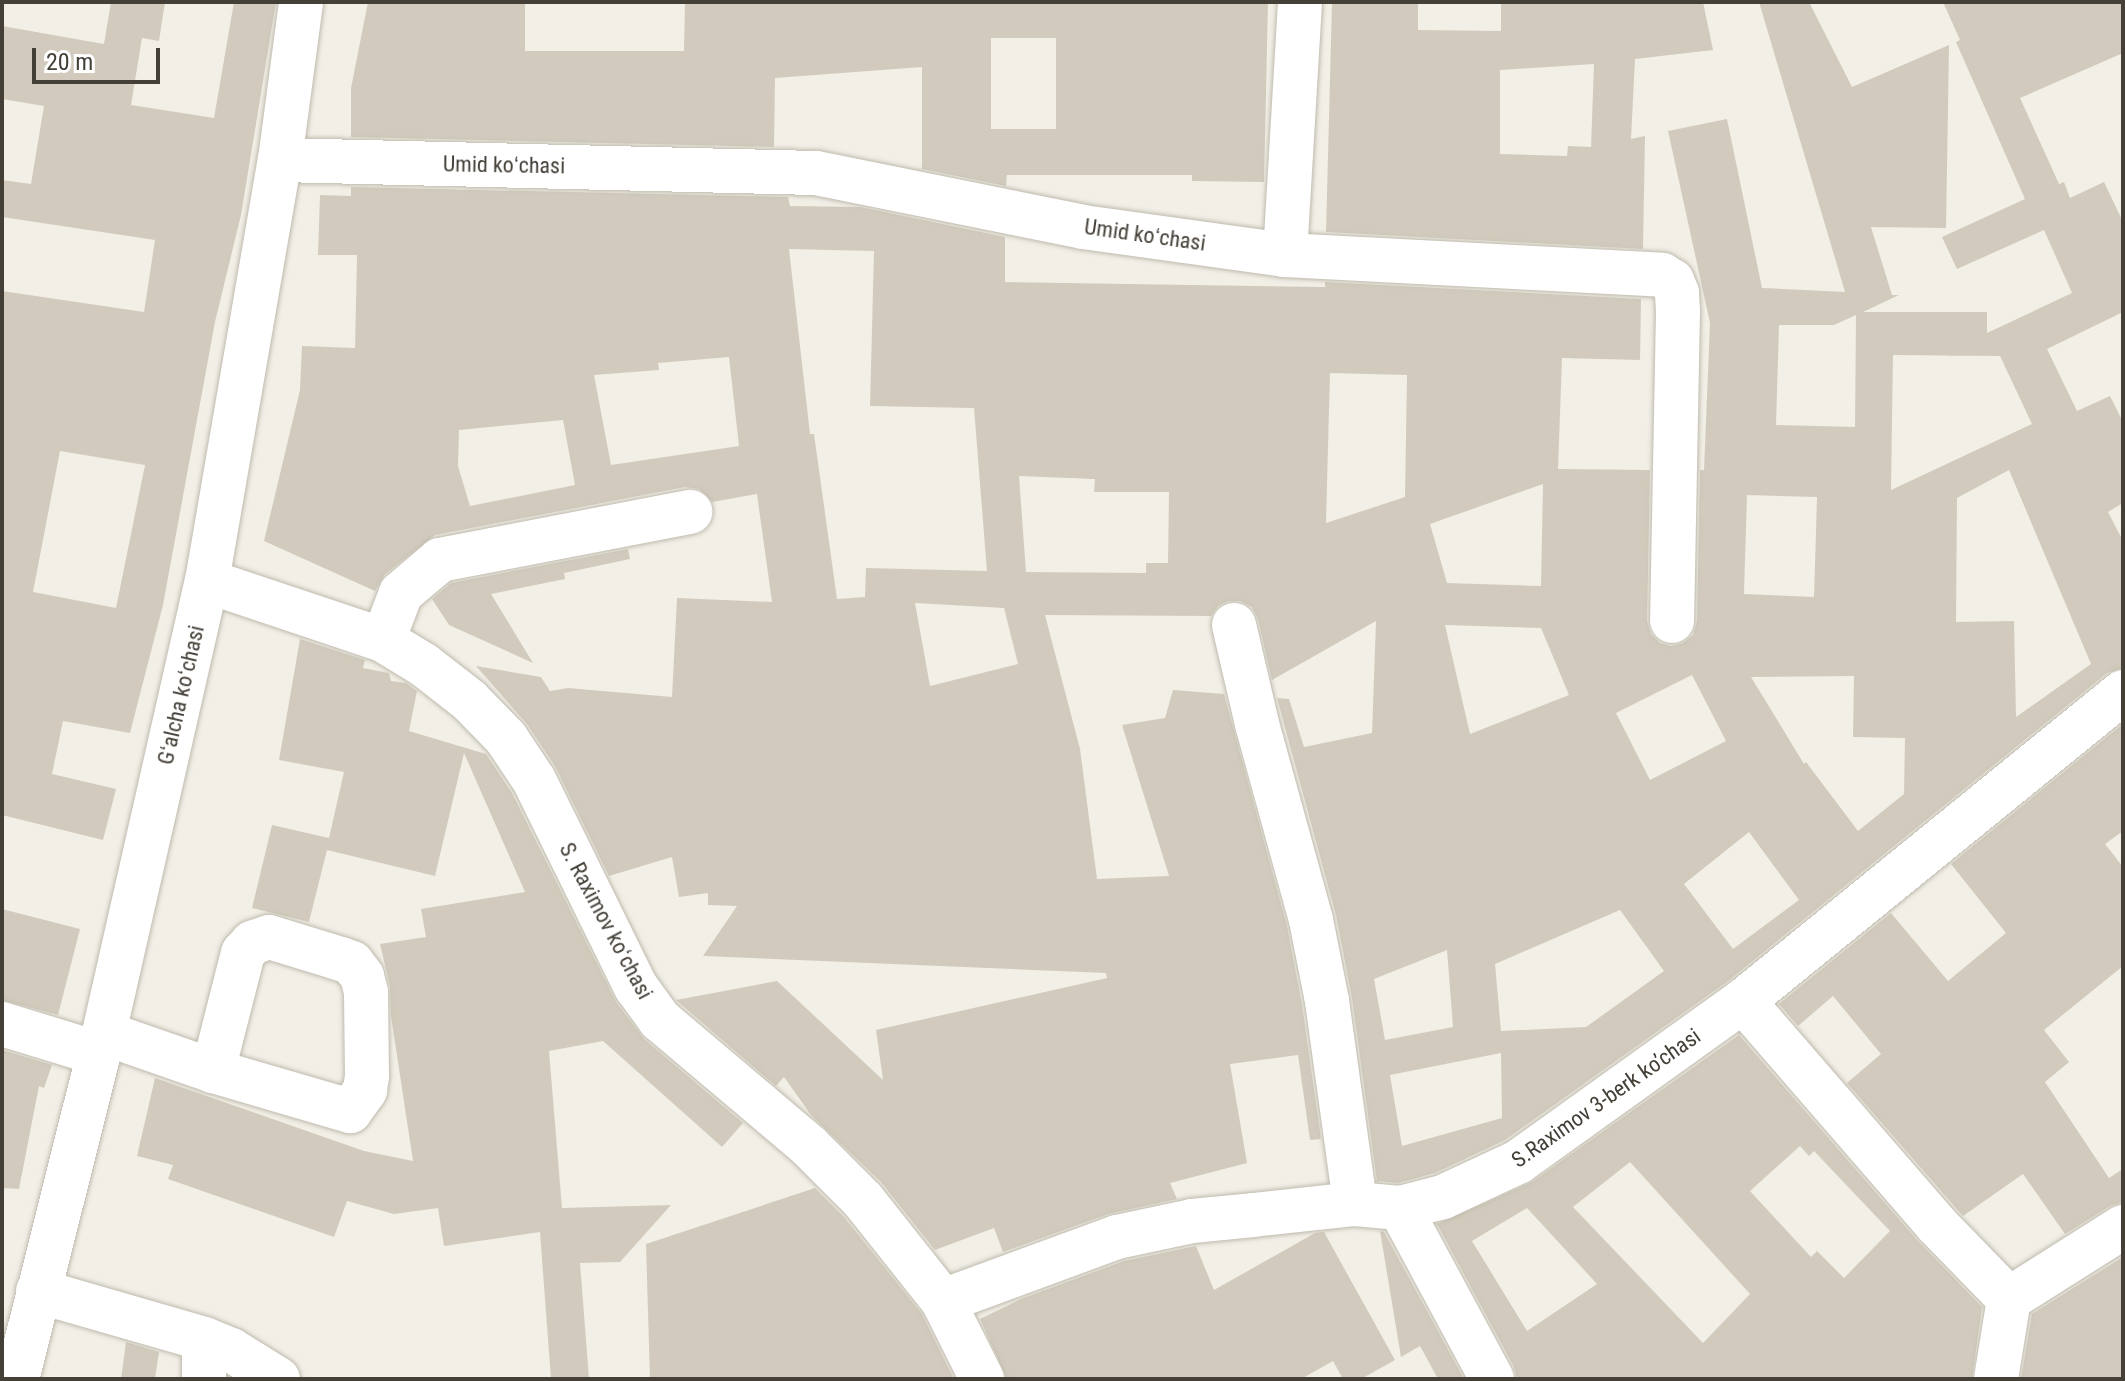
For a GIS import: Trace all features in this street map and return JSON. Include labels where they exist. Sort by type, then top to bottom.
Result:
[{"type":"street","name":"Gʻalcha koʻchasi","points":[[17,1379],[101,1043],[207,581],[280,160],[301,2]]},
{"type":"street","points":[[1285,255],[1300,2]]},
{"type":"street","name":"Umid koʻchasi","points":[[280,160],[816,173],[1083,227],[1285,255],[1650,272],[1672,281],[1678,311],[1672,621]]},
{"type":"street","points":[[383,640],[401,593],[440,560],[690,512]]},
{"type":"street","name":"S. Raximov koʻchasi","points":[[207,581],[383,640],[424,665],[470,701],[506,738],[534,780],[636,987],[660,1020],[809,1146],[863,1200],[943,1301],[982,1379]]},
{"type":"street","points":[[1234,625],[1257,724],[1311,920],[1327,1001],[1355,1204]]},
{"type":"street","name":"S.Raximov 3-berk koʼchasi","points":[[943,1301],[1117,1237],[1192,1221],[1355,1204],[1400,1208],[1443,1197],[1518,1162],[1743,1001],[2123,692]]},
{"type":"street","points":[[1743,1001],[1936,1224],[2009,1299]]},
{"type":"street","points":[[2,1024],[101,1043],[213,1071]]},
{"type":"street","points":[[1400,1208],[1492,1379]]},
{"type":"street","points":[[1996,1379],[2009,1299],[2123,1227]]},
{"type":"street","points":[[38,1291],[204,1359],[231,1350],[278,1379]]},
{"type":"building","points":[[111,2],[165,2],[159,41],[142,38],[131,105],[214,118],[234,2],[276,2],[241,215],[215,322],[163,605],[130,733],[63,721],[52,774],[116,789],[103,840],[2,815],[2,291],[144,312],[155,240],[2,217],[2,180],[31,184],[44,106],[2,99],[2,26],[104,44]],"holes":[[[60,451],[145,465],[116,608],[33,592]]]},
{"type":"building","points":[[368,2],[525,2],[525,51],[684,51],[685,2],[1268,2],[1264,182],[1192,181],[1192,175],[1007,175],[1006,186],[922,169],[922,67],[775,78],[774,147],[351,137],[351,88]],"holes":[[[991,38],[1056,38],[1056,129],[991,129]]]},
{"type":"building","points":[[1332,2],[1418,2],[1418,30],[1501,31],[1501,2],[1703,2],[1713,50],[1635,59],[1631,139],[1645,136],[1643,249],[1326,232]],"holes":[[[1594,64],[1591,147],[1568,146],[1567,156],[1500,154],[1500,70]]]},
{"type":"building","points":[[1759,2],[1809,2],[1852,87],[1949,45],[1946,228],[1871,227],[1892,295],[1899,295],[1863,312],[1987,312],[1987,333],[2072,293],[2044,230],[1957,269],[1942,237],[2025,199],[1956,42],[1960,40],[1943,2],[2123,2],[2123,53],[2020,98],[2059,184],[2064,182],[2070,198],[2104,182],[2123,222],[2123,312],[2047,349],[2077,411],[2110,396],[2123,422],[2123,503],[2108,512],[2123,541],[2123,668],[2107,673],[1728,981],[1505,1140],[1435,1173],[1398,1183],[1377,1181],[1352,998],[1336,915],[1277,698],[1289,699],[1304,747],[1372,733],[1376,621],[1272,680],[1258,619],[1252,607],[1240,601],[1228,601],[1218,606],[1211,616],[1045,615],[1080,749],[1097,879],[1169,876],[1122,725],[1165,718],[1173,690],[1224,694],[1287,926],[1321,1139],[1310,1140],[1298,1055],[1230,1064],[1247,1163],[1170,1183],[1177,1199],[1108,1214],[1003,1252],[994,1228],[935,1250],[881,1182],[811,1115],[784,1077],[776,1086],[676,1000],[777,981],[883,1080],[876,1030],[1107,978],[1106,973],[703,956],[737,906],[708,905],[708,893],[679,897],[672,857],[609,876],[555,766],[527,724],[476,666],[541,677],[550,691],[568,688],[672,697],[677,598],[772,602],[757,494],[712,502],[699,489],[685,487],[435,535],[385,574],[375,591],[264,541],[300,390],[302,346],[355,348],[357,255],[318,255],[320,195],[351,196],[351,187],[788,197],[790,206],[860,207],[1005,237],[1005,282],[1325,287],[1325,282],[1641,299],[1640,360],[1562,358],[1558,469],[1650,470],[1647,621],[1651,634],[1660,643],[1671,646],[1683,643],[1693,635],[1697,621],[1700,470],[1704,470],[1710,323],[1668,131],[1727,119],[1762,288],[1845,292]],"holes":[[[789,249],[874,251],[870,406],[974,408],[987,571],[866,568],[865,597],[837,599],[814,434],[810,434]],[[1856,315],[1855,427],[1776,425],[1779,325],[1834,325]],[[1893,355],[2000,356],[2032,424],[1891,490]],[[729,357],[739,446],[611,465],[594,375],[659,370],[658,363]],[[1330,373],[1407,375],[1405,497],[1326,523]],[[563,420],[575,485],[470,506],[458,466],[459,430]],[[2009,470],[2091,664],[2016,717],[2014,621],[1956,622],[1957,498]],[[1019,476],[1095,479],[1094,492],[1169,492],[1168,563],[1146,563],[1146,573],[1026,572]],[[1543,484],[1541,586],[1447,583],[1430,524]],[[1747,495],[1817,497],[1814,597],[1744,594]],[[915,603],[1004,608],[1018,664],[930,686]],[[1445,625],[1541,628],[1569,695],[1470,734]],[[1692,675],[1726,741],[1650,780],[1616,713]],[[1854,676],[1853,737],[1905,738],[1904,794],[1858,831],[1806,762],[1804,764],[1751,677]],[[1749,832],[1799,900],[1733,949],[1684,884]],[[1620,910],[1664,971],[1586,1027],[1501,1031],[1495,964]],[[1447,950],[1453,1027],[1385,1040],[1374,979]],[[1501,1053],[1502,1118],[1402,1146],[1390,1075]]]},
{"type":"building","points":[[628,549],[630,559],[564,573],[565,579],[491,594],[533,663],[449,625],[432,599],[451,583]]},
{"type":"building","points":[[300,639],[365,660],[363,668],[389,673],[391,681],[406,683],[417,691],[409,731],[486,754],[512,793],[616,1002],[644,1039],[743,1123],[722,1147],[603,1041],[549,1051],[562,1208],[671,1205],[620,1262],[580,1263],[589,1379],[551,1379],[540,1232],[444,1246],[438,1208],[394,1214],[347,1201],[334,1237],[168,1179],[173,1165],[137,1156],[155,1078],[364,1151],[413,1161],[391,1016],[390,986],[380,944],[426,937],[421,909],[525,892],[464,753],[435,876],[327,850],[309,922],[252,908],[272,825],[329,838],[344,772],[279,760]]},
{"type":"building","points":[[2123,724],[2123,831],[2105,844],[2123,867],[2123,966],[2044,1030],[2069,1062],[2045,1082],[2109,1178],[2123,1169],[2123,1202],[2110,1206],[2065,1234],[2023,1174],[1963,1216],[1847,1083],[1881,1054],[1833,996],[1798,1026],[1779,1004],[1891,913],[1948,981],[2006,933],[1951,864]]},
{"type":"building","points":[[2,909],[80,929],[58,1015],[2,1000]]},
{"type":"building","points":[[1739,1035],[1917,1240],[1982,1307],[1972,1379],[1517,1379],[1514,1367],[1437,1224],[1532,1182]],"holes":[[[1800,1146],[1809,1156],[1814,1151],[1890,1231],[1844,1278],[1817,1251],[1811,1257],[1750,1191]],[[1630,1162],[1750,1294],[1703,1343],[1573,1207]],[[1527,1208],[1597,1284],[1527,1331],[1472,1241]]]},
{"type":"building","points":[[2,1050],[52,1065],[44,1088],[39,1086],[19,1189],[2,1188]]},
{"type":"building","points":[[815,1188],[844,1217],[922,1314],[954,1379],[650,1379],[646,1244]]},
{"type":"building","points":[[1380,1231],[1384,1232],[1464,1379],[1438,1379],[1420,1346],[1401,1357]]},
{"type":"building","points":[[1324,1232],[1395,1360],[1361,1379],[1343,1379],[1333,1361],[1301,1379],[1007,1379],[980,1319],[1021,1299],[1124,1261],[1196,1246],[1214,1290],[1315,1233]]},
{"type":"building","points":[[2123,1257],[2123,1379],[2021,1379],[2032,1314]]},
{"type":"building","points":[[126,1342],[159,1352],[155,1379],[121,1379]]}]
